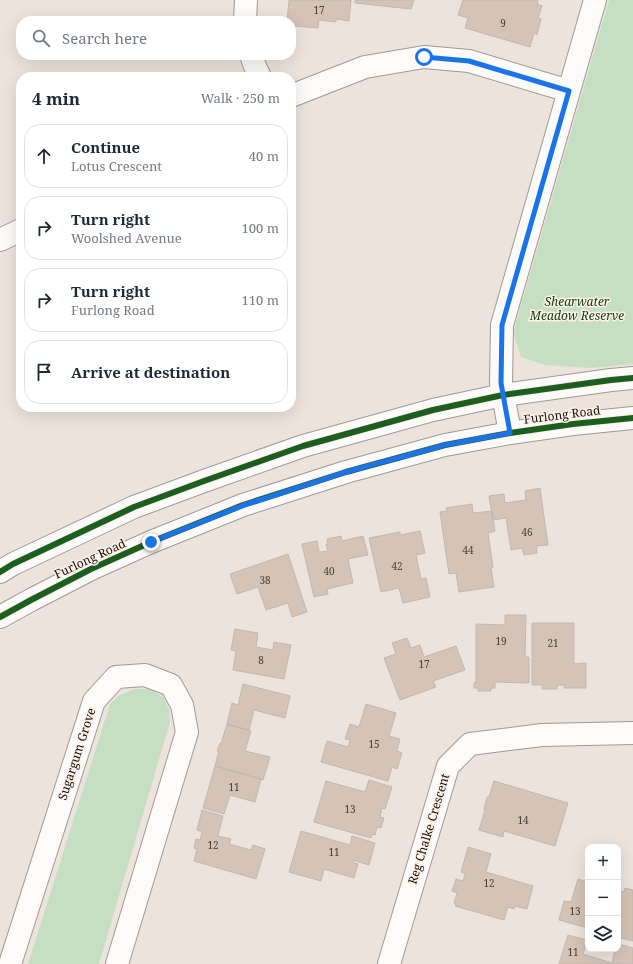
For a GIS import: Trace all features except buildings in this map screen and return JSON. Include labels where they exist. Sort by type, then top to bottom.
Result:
[{"type":"street","points":[[245,16],[246,0]]},
{"type":"street","points":[[510,433],[501,383],[502,325],[595,0]]},
{"type":"street","points":[[296,94],[365,67],[424,57],[469,61],[569,91]]},
{"type":"street","points":[[253,60],[258,72]]},
{"type":"street","points":[[0,240],[16,232]]},
{"type":"street","points":[[0,572],[13,564],[134,507],[296,448],[433,410],[504,395],[633,378]]},
{"type":"street","name":"Furlong Road","points":[[0,617],[91,569],[151,542],[244,505],[346,472],[445,445],[510,433],[573,424],[633,418]]},
{"type":"street","name":"Sugargum Grove","points":[[10,964],[94,700],[116,678],[145,675],[171,685],[182,705],[186,732],[116,964]]},
{"type":"street","name":"Reg Chalke Crescent","points":[[389,964],[448,766],[470,744],[542,735],[633,734]]},
{"type":"green space","name":"Shearwater Meadow Reserve","points":[[609,0],[633,0],[633,364],[591,368],[545,365],[521,357],[513,333]]},
{"type":"green space","points":[[134,689],[149,689],[163,697],[169,709],[170,722],[99,964],[28,964],[110,704],[120,695]]},
{"type":"cycle path","points":[[0,572],[13,564],[134,507],[303,446],[433,410],[503,395],[633,378]]},
{"type":"cycle path","points":[[0,617],[91,569],[151,542],[243,505],[346,472],[445,445],[510,433],[573,424],[633,418]]},
{"type":"route","points":[[151,542],[244,505],[346,472],[445,445],[510,433],[501,383],[502,325],[569,91],[469,61],[424,57]]}]
